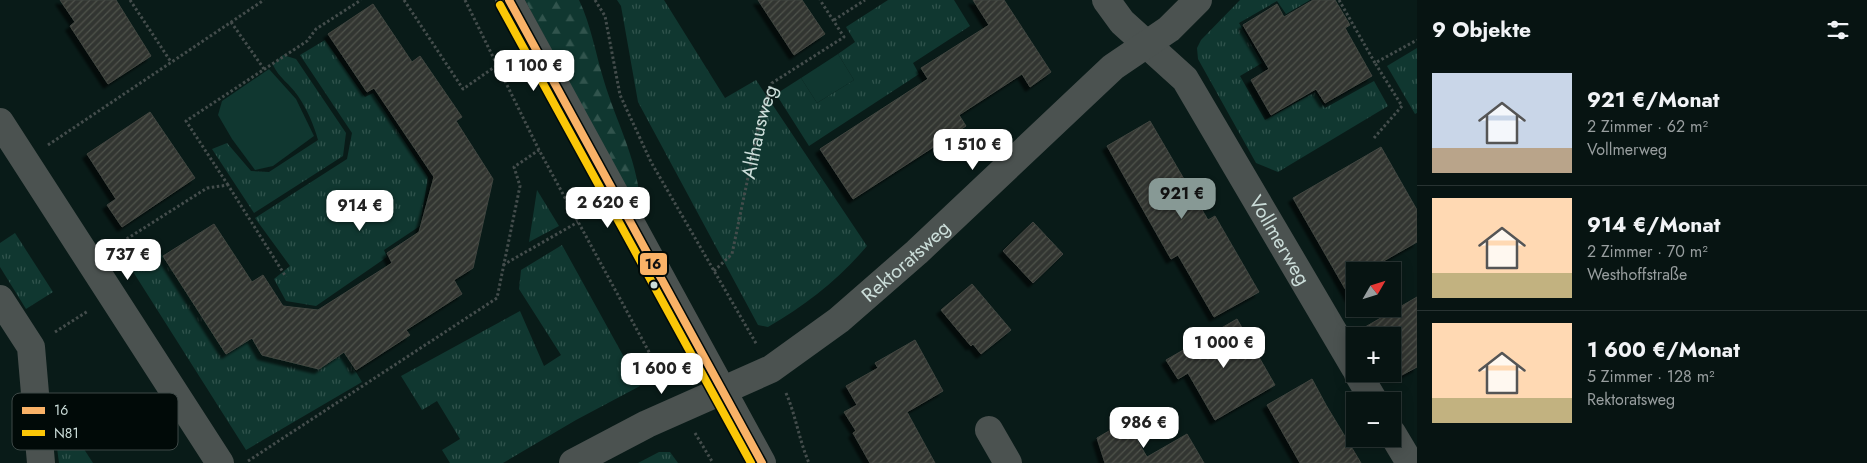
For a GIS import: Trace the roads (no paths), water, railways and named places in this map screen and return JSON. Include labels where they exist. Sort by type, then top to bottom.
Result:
[{"type":"street","points":[[509,0],[762,463]]},
{"type":"street","points":[[1106,0],[1122,22],[1146,44]]},
{"type":"street","name":"Rektoratsweg","points":[[574,463],[647,424],[771,369],[839,320],[918,252],[1113,67],[1169,30],[1198,0]]},
{"type":"street","name":"Vollmerweg","points":[[1146,44],[1185,79],[1346,353]]},
{"type":"street","points":[[0,122],[175,393]]},
{"type":"street","points":[[0,299],[31,347],[35,393]]},
{"type":"street","points":[[178,398],[220,463]]},
{"type":"street","points":[[989,430],[1008,463]]},
{"type":"street","points":[[1400,447],[1410,463]]},
{"type":"street","points":[[40,450],[41,463]]}]
